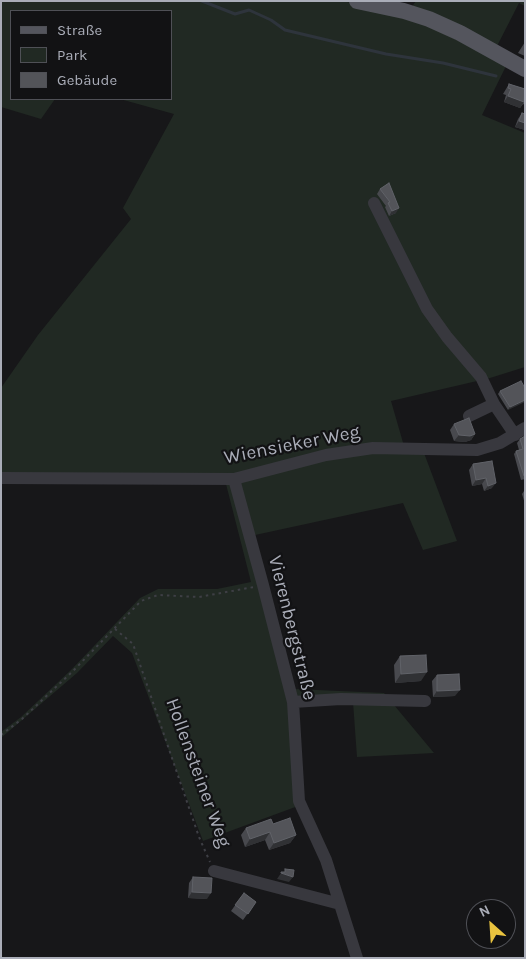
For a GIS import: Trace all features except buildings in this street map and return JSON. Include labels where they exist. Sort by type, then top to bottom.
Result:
[{"type":"main road","points":[[357,1],[404,11],[430,19],[460,33],[525,69]]},
{"type":"street","points":[[374,202],[427,309],[481,377],[494,404],[520,432]]},
{"type":"street","points":[[469,416],[494,404]]},
{"type":"street","name":"Wiensieker Weg","points":[[1,478],[234,479],[335,454],[373,448],[477,450],[500,443],[520,432]]},
{"type":"street","name":"Vierenbergstraße","points":[[234,479],[293,702],[299,801],[326,860],[357,958]]},
{"type":"street","points":[[293,702],[341,699],[425,701]]},
{"type":"street","name":"Hollensteiner Weg","points":[[214,872],[340,904]]},
{"type":"path","points":[[1,735],[22,719],[73,672],[141,601],[158,595],[200,597],[263,585]]},
{"type":"path","name":"Hollensteiner Weg","points":[[114,629],[133,644],[199,838],[214,872]]},
{"type":"green space","points":[[1,1],[343,1],[403,14],[507,64],[482,115],[525,133],[525,367],[490,378],[391,401],[404,446],[233,477],[1,476],[1,388],[38,335],[131,219],[123,208],[174,114],[124,100],[172,100],[172,10],[10,10],[10,100],[54,100],[41,119],[1,107]]},
{"type":"green space","points":[[416,1],[525,1],[525,6],[519,3],[496,48],[411,8]]},
{"type":"green space","points":[[369,452],[424,453],[457,541],[423,550],[403,503],[255,535],[295,689],[384,693],[434,753],[357,757],[353,702],[296,702],[298,806],[203,841],[132,653],[113,636],[77,673],[1,738],[1,732],[21,717],[71,670],[140,598],[158,589],[217,589],[251,582],[226,484],[324,459]]},
{"type":"waterway","points":[[202,1],[235,14],[249,10],[271,20],[285,30],[386,54],[443,63],[496,76]]}]
